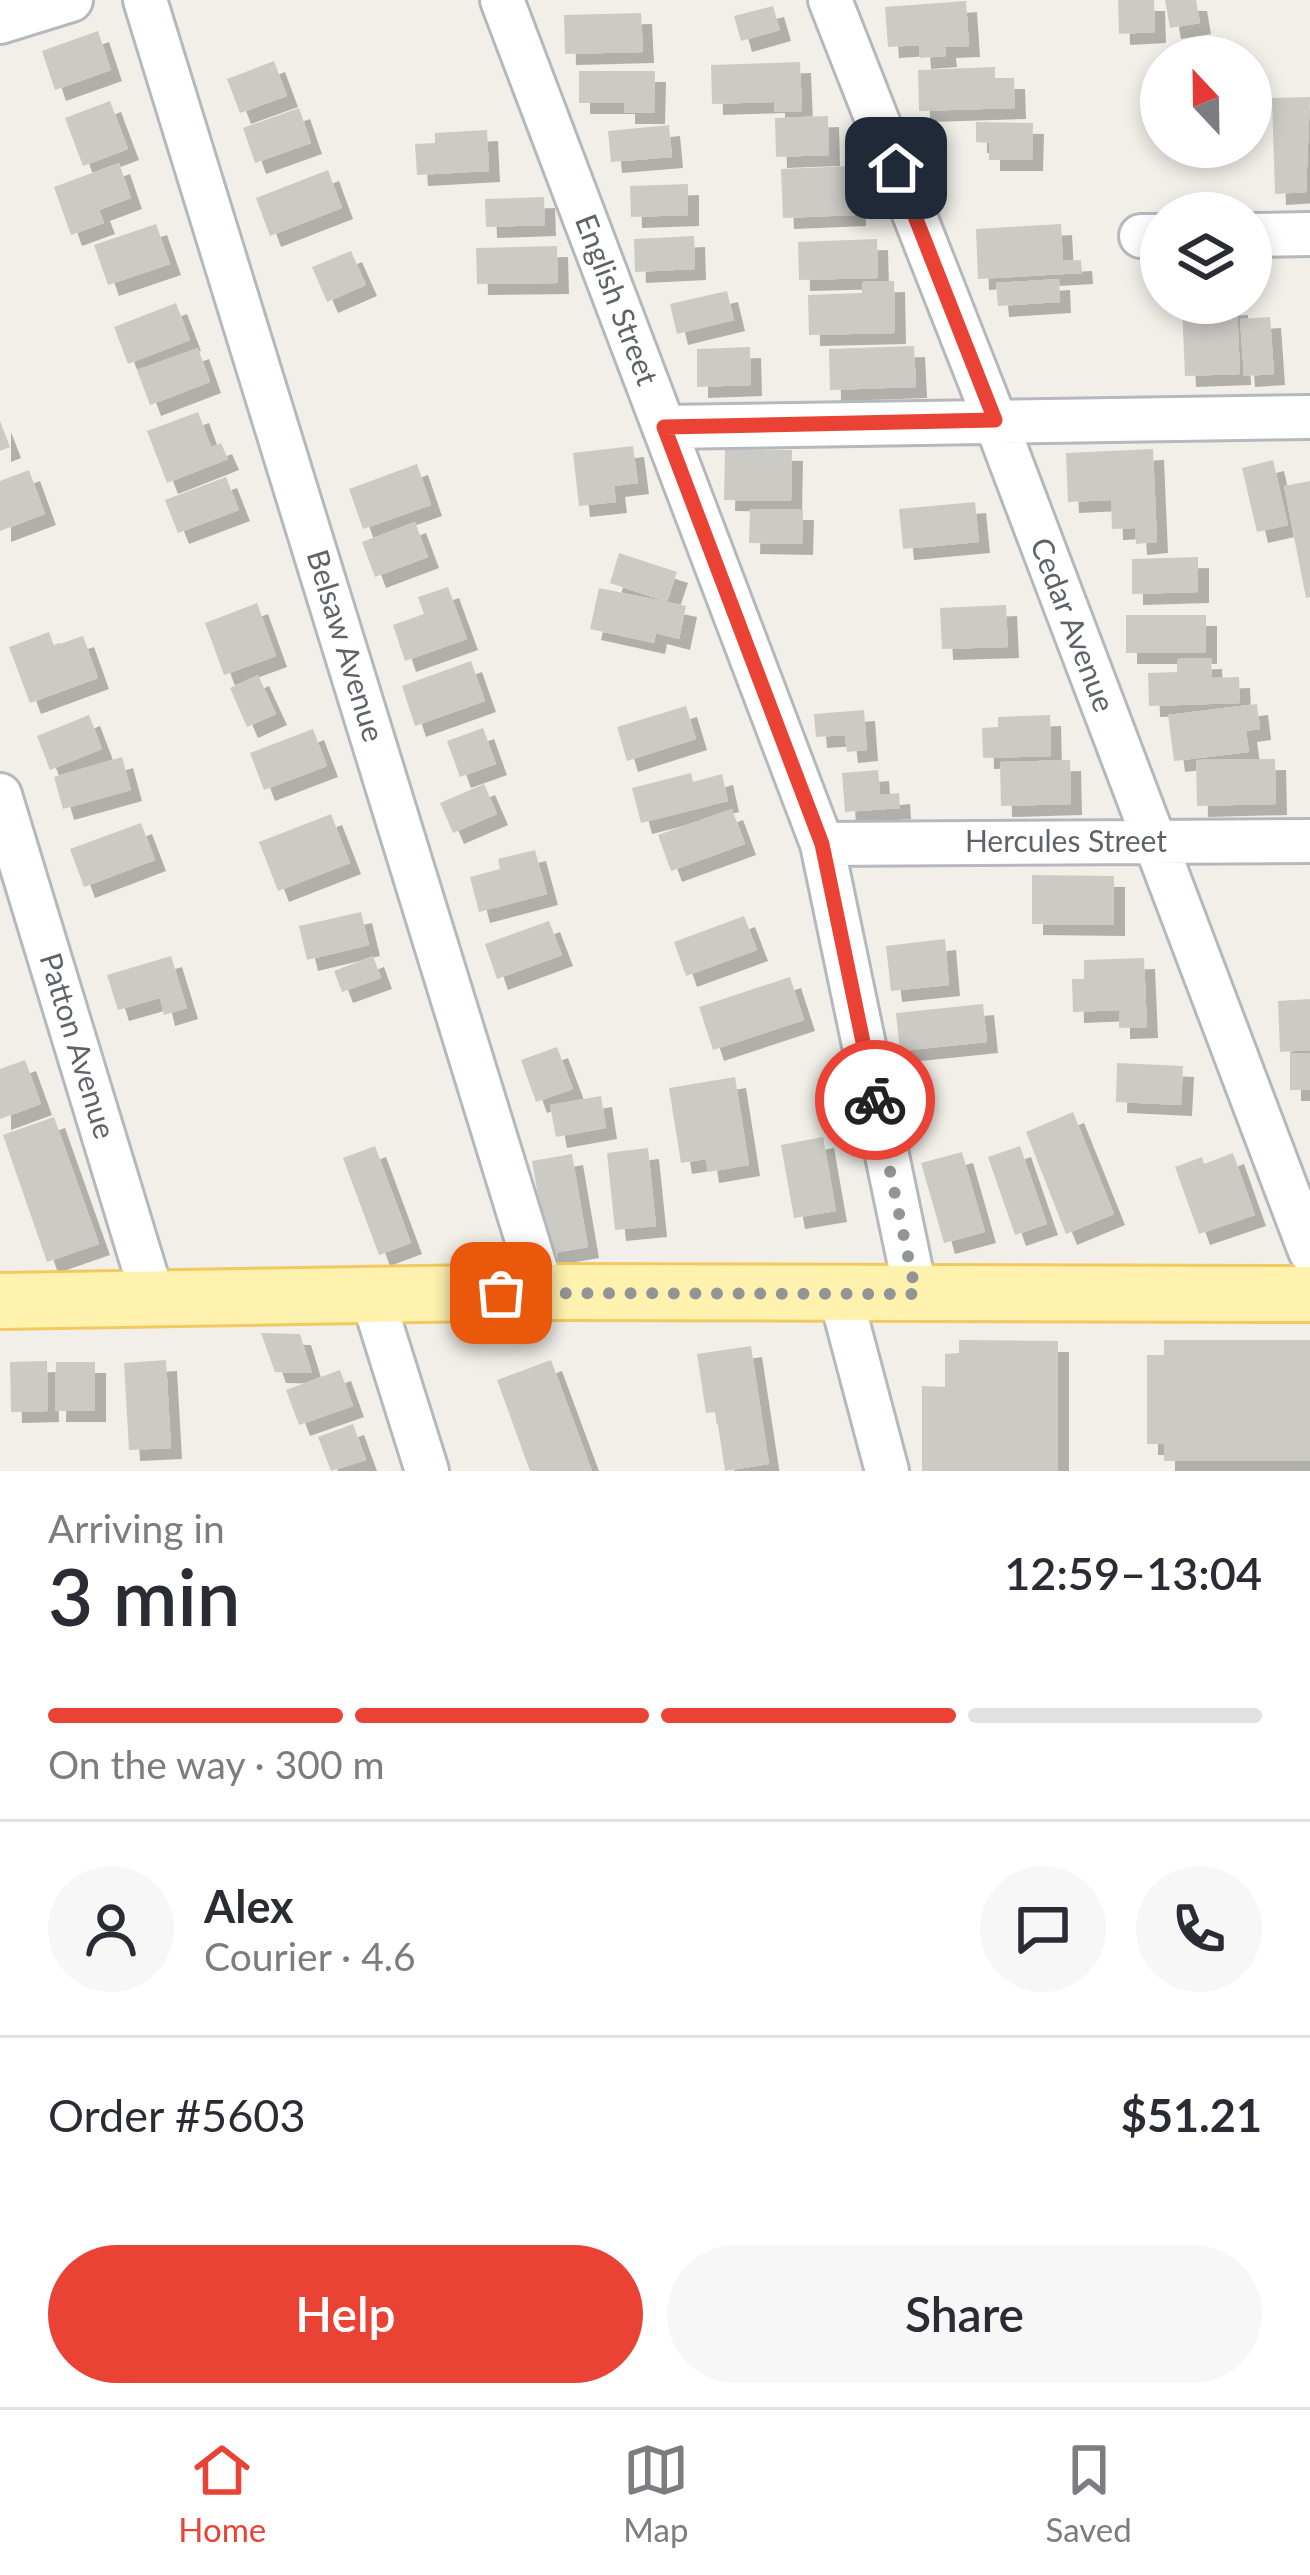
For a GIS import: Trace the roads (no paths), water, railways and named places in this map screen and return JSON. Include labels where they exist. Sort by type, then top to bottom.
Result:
[{"type":"main road","points":[[0,1300],[544,1292],[1310,1294]]},
{"type":"street","points":[[0,22],[71,0]]},
{"type":"street","name":"Belsaw Avenue","points":[[146,0],[544,1292]]},
{"type":"street","name":"English Street","points":[[502,0],[822,844],[916,1294]]},
{"type":"street","name":"Cedar Avenue","points":[[830,0],[1310,1251]]},
{"type":"street","points":[[1272,235],[1310,234]]},
{"type":"street","points":[[664,427],[1310,417]]},
{"type":"street","name":"Patton Avenue","points":[[0,795],[153,1298]]},
{"type":"street","name":"Hercules Street","points":[[822,844],[1310,841]]},
{"type":"street","points":[[839,1294],[887,1471]]},
{"type":"street","points":[[372,1296],[427,1471]]}]
